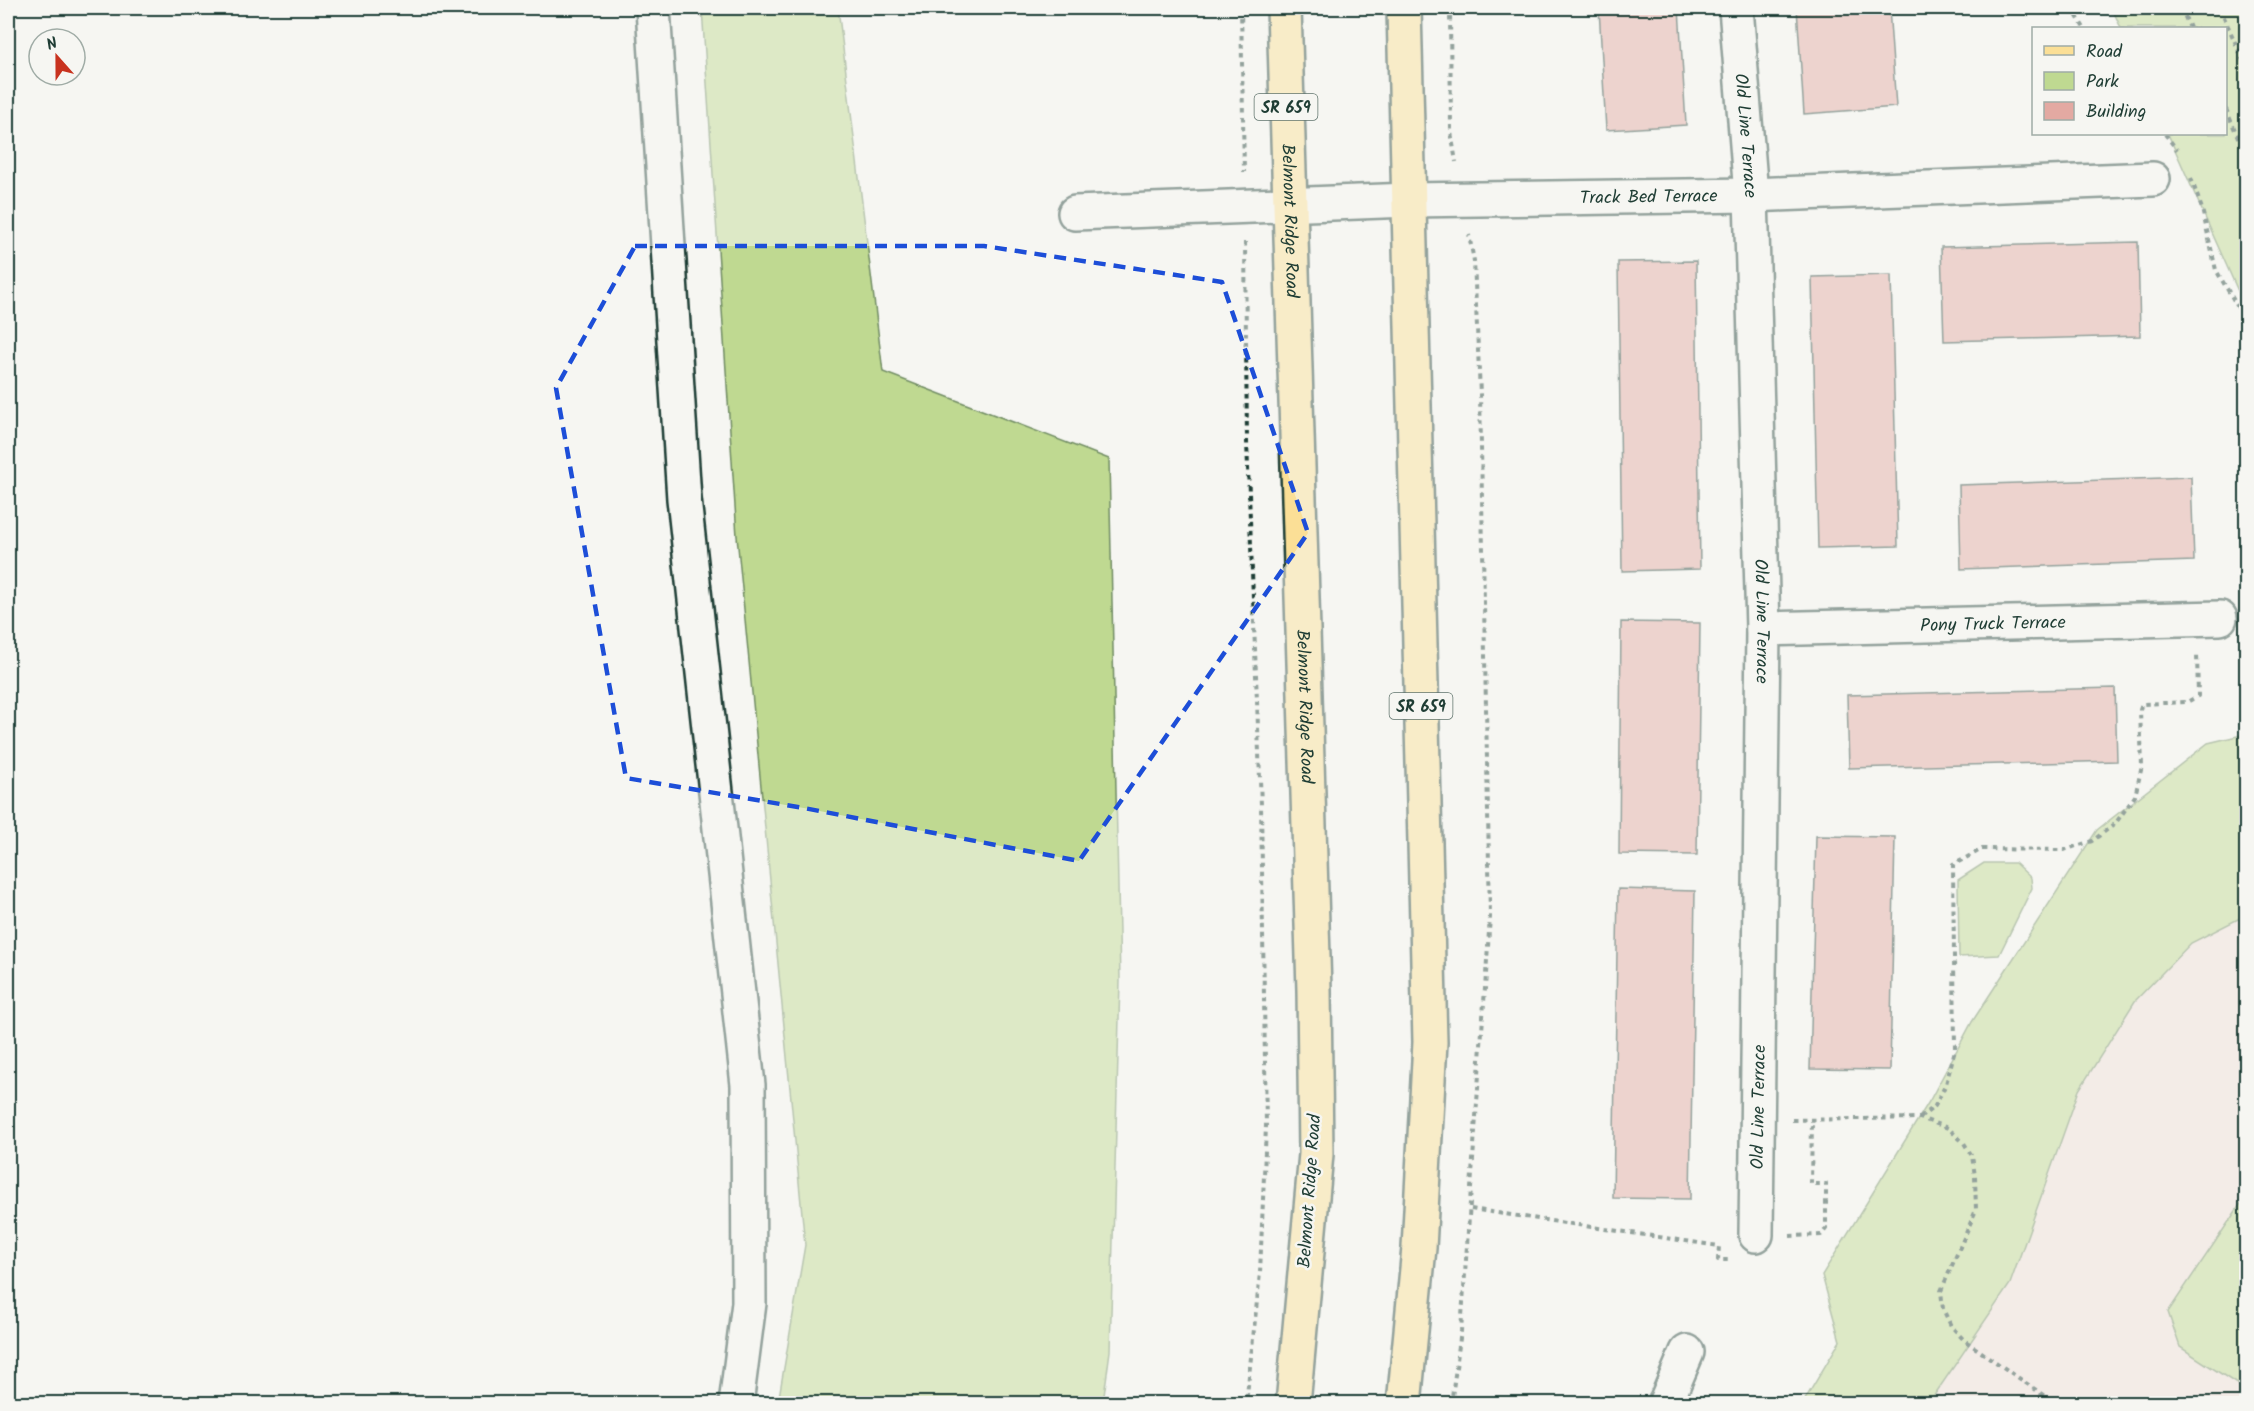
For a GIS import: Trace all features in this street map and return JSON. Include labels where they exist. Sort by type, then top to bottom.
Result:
[{"type":"main road","name":"Belmont Ridge Road","points":[[1284,8],[1314,978],[1316,1143],[1293,1404]]},
{"type":"main road","name":"SR 659","points":[[1404,8],[1430,1042],[1419,1248],[1404,1404]]},
{"type":"street","points":[[653,8],[684,499],[748,1085],[749,1303],[736,1404]]},
{"type":"street","name":"Old Line Terrace","points":[[1736,8],[1751,195],[1763,628],[1758,1119],[1748,1247]]},
{"type":"street","name":"Track Bed Terrace","points":[[1075,213],[1409,200],[1751,195],[2152,179]]},
{"type":"street","name":"Pony Truck Terrace","points":[[1763,628],[2220,618]]},
{"type":"street","points":[[1665,1404],[1687,1352]]},
{"type":"path","points":[[1241,8],[1247,442],[1261,805],[1266,1126],[1260,1273],[1246,1404]]},
{"type":"path","points":[[1450,8],[1451,132],[1474,261],[1480,394],[1490,917],[1471,1209],[1461,1331],[1451,1404]]},
{"type":"path","points":[[2072,8],[2083,27]]},
{"type":"path","points":[[2181,8],[2190,27]]},
{"type":"path","points":[[2220,8],[2247,67]]},
{"type":"path","points":[[2227,111],[2247,156]]},
{"type":"path","points":[[2166,135],[2177,150]]},
{"type":"path","points":[[2188,171],[2202,209],[2216,270],[2247,321]]},
{"type":"path","points":[[1920,1118],[1935,1106],[1946,1084],[1955,1050],[1953,865],[1982,849],[2064,850],[2092,841],[2115,824],[2135,796],[2142,766],[2140,710],[2142,704],[2187,702],[2198,696],[2197,648]]},
{"type":"path","points":[[1758,1119],[1920,1118],[1948,1128],[1965,1143],[1972,1156],[1976,1210],[1941,1291],[1943,1309],[1951,1326],[1964,1340],[2049,1399]]},
{"type":"path","points":[[1788,1236],[1821,1235],[1826,1229],[1826,1184],[1811,1184],[1812,1120]]},
{"type":"path","points":[[1471,1209],[1719,1246],[1718,1260],[1748,1247]]},
{"type":"highlighted area","points":[[635,246],[984,246],[1222,282],[1308,533],[1079,861],[804,808],[626,778],[556,388]]},
{"type":"shaded area","points":[[2246,915],[2246,1403],[1929,1404],[2010,1284],[2079,1090],[2135,1001],[2191,943]]},
{"type":"green space","points":[[702,8],[838,8],[883,372],[1109,459],[1120,981],[1110,1351],[1103,1403],[778,1403],[805,1245],[737,536]]},
{"type":"green space","points":[[2112,8],[2246,8],[2246,309],[2168,135],[2227,135],[2227,27],[2121,27]]},
{"type":"green space","points":[[2246,734],[2246,915],[2191,943],[2135,1001],[2079,1090],[2010,1284],[1929,1403],[1803,1403],[1840,1341],[1822,1275],[1930,1100],[1972,1022],[2097,830],[2208,743]]},
{"type":"green space","points":[[1984,863],[2015,863],[2031,878],[2032,888],[1999,955],[1959,957],[1958,880]]},
{"type":"green space","points":[[2246,1196],[2246,1390],[2180,1347],[2168,1312]]},
{"type":"building","points":[[1599,8],[1679,8],[1686,125],[1606,130]]},
{"type":"building","points":[[1797,8],[1889,8],[1896,107],[1804,114]]},
{"type":"building","points":[[2138,242],[2140,336],[1944,341],[1941,247]]},
{"type":"building","points":[[1696,261],[1700,569],[1622,571],[1618,262]]},
{"type":"building","points":[[1891,275],[1898,546],[1818,548],[1812,277]]},
{"type":"building","points":[[2191,477],[2194,561],[1961,569],[1959,485]]},
{"type":"building","points":[[1621,622],[1700,623],[1697,855],[1619,854]]},
{"type":"building","points":[[2115,688],[2117,761],[1849,768],[1847,695]]},
{"type":"building","points":[[1816,836],[1895,837],[1890,1070],[1810,1069]]},
{"type":"building","points":[[1618,889],[1695,891],[1690,1199],[1613,1198]]}]
